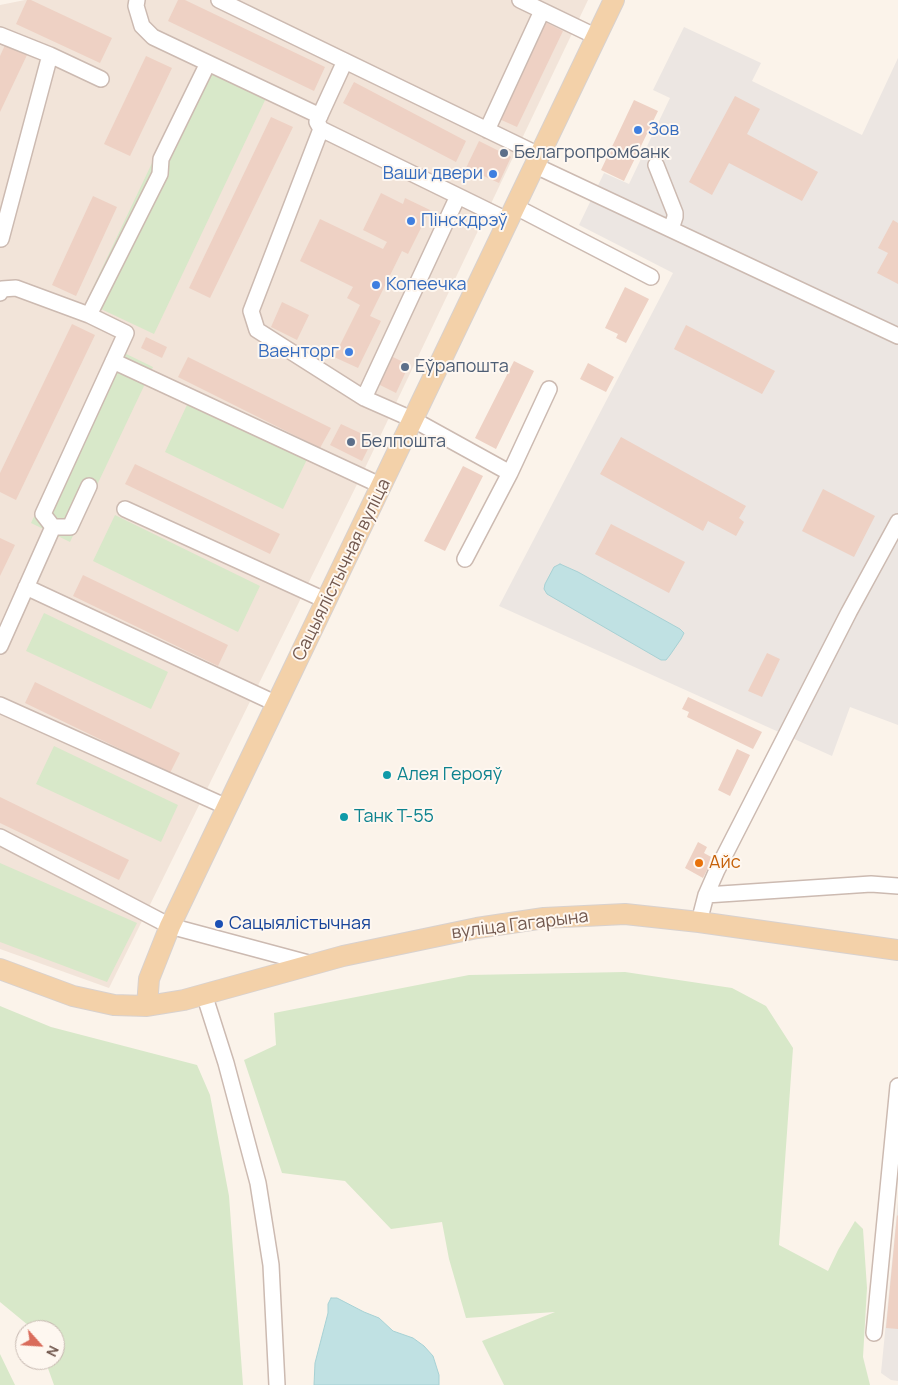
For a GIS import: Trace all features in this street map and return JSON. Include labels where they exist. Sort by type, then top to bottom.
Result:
[{"type":"main road","name":"Сацыялістычная вуліца","points":[[148,1006],[149,979],[170,926],[614,0]]},
{"type":"main road","name":"вуліца Гагарына","points":[[148,1006],[184,1000],[352,954],[476,928],[536,919],[625,914],[699,922],[898,950]]},
{"type":"main road","points":[[0,969],[73,996],[114,1005],[148,1006]]},
{"type":"street","points":[[520,0],[597,37]]},
{"type":"street","points":[[222,1],[486,130],[538,161],[671,229],[898,336]]},
{"type":"street","points":[[133,2],[142,26],[153,37],[208,63],[458,196],[513,214],[651,277]]},
{"type":"street","points":[[486,130],[542,11]]},
{"type":"street","points":[[0,35],[50,54],[102,79]]},
{"type":"street","points":[[1,239],[50,54]]},
{"type":"street","points":[[345,61],[320,122],[251,311],[258,330],[364,398],[414,420],[510,473]]},
{"type":"street","points":[[89,315],[160,174],[161,159],[208,63]]},
{"type":"street","points":[[656,165],[676,217],[671,229]]},
{"type":"street","points":[[364,398],[458,196]]},
{"type":"street","points":[[0,293],[2,289],[16,288],[89,315],[126,334],[43,514],[53,527]]},
{"type":"street","points":[[113,361],[382,486]]},
{"type":"street","points":[[465,559],[510,473],[549,389]]},
{"type":"street","points":[[53,527],[70,527],[89,486]]},
{"type":"street","points":[[125,509],[327,601]]},
{"type":"street","points":[[0,646],[53,527]]},
{"type":"street","points":[[699,922],[706,895],[717,870],[849,612],[896,529]]},
{"type":"street","points":[[26,587],[277,704]]},
{"type":"street","points":[[0,705],[227,808]]},
{"type":"street","points":[[0,837],[170,926],[312,964]]},
{"type":"street","points":[[706,895],[871,884],[898,886]]},
{"type":"street","points":[[204,994],[226,1063],[258,1183],[271,1265],[277,1385]]},
{"type":"street","points":[[874,1333],[898,1086]]},
{"type":"shaded area","points":[[25,0],[588,0],[365,468],[109,988],[0,949],[0,5]]},
{"type":"shaded area","points":[[684,27],[761,63],[752,81],[862,135],[898,58],[898,725],[850,707],[832,756],[499,606],[673,273],[579,225],[604,173],[629,184],[670,98],[653,90]]},
{"type":"shaded area","points":[[898,1201],[898,1381],[891,1380],[881,1373]]},
{"type":"green space","points":[[199,64],[267,96],[154,334],[86,302]]},
{"type":"green space","points":[[114,348],[153,367],[70,542],[31,523]]},
{"type":"green space","points":[[193,392],[312,449],[283,509],[165,452]]},
{"type":"green space","points":[[115,515],[260,586],[238,632],[93,561]]},
{"type":"green space","points":[[44,613],[168,672],[151,709],[26,651]]},
{"type":"green space","points":[[54,746],[178,805],[161,842],[36,784]]},
{"type":"green space","points":[[0,863],[137,923],[107,982],[0,942]]},
{"type":"green space","points":[[625,972],[732,988],[766,1006],[793,1048],[779,1245],[828,1271],[855,1221],[863,1229],[867,1288],[863,1357],[870,1385],[504,1385],[482,1341],[555,1312],[466,1318],[449,1259],[442,1222],[391,1229],[345,1181],[282,1173],[244,1060],[276,1045],[274,1013],[469,975]]},
{"type":"green space","points":[[0,1006],[51,1027],[197,1065],[210,1095],[229,1196],[243,1385],[54,1385],[49,1370],[65,1370],[65,1320],[22,1320],[0,1302]]},
{"type":"green space","points":[[0,1354],[15,1385],[0,1385]]},
{"type":"water","points":[[560,564],[578,572],[680,629],[684,633],[666,660],[661,660],[547,594],[544,589],[545,584],[554,567]]},
{"type":"water","points":[[331,1298],[337,1298],[379,1318],[393,1331],[413,1338],[424,1346],[433,1356],[439,1375],[439,1385],[314,1385],[315,1363]]},
{"type":"building","points":[[27,0],[31,0],[112,38],[100,63],[16,24]]},
{"type":"building","points":[[178,0],[185,0],[325,67],[314,91],[168,21]]},
{"type":"building","points":[[543,21],[563,31],[517,127],[497,118]]},
{"type":"building","points":[[5,45],[27,55],[0,112],[0,56]]},
{"type":"building","points":[[146,56],[172,68],[130,156],[104,144]]},
{"type":"building","points":[[354,82],[466,141],[456,162],[343,103]]},
{"type":"building","points":[[735,96],[760,109],[747,134],[818,172],[802,201],[729,163],[712,195],[689,182]]},
{"type":"building","points":[[634,100],[658,111],[624,181],[601,170]]},
{"type":"building","points":[[271,117],[293,127],[210,298],[189,288]]},
{"type":"building","points":[[479,141],[511,157],[499,183],[466,168]]},
{"type":"building","points":[[381,193],[403,204],[405,198],[430,210],[408,254],[402,251],[370,316],[381,321],[358,368],[334,357],[360,305],[347,298],[353,287],[300,261],[320,219],[383,249],[387,242],[363,230]]},
{"type":"building","points":[[93,196],[117,207],[76,296],[52,285]]},
{"type":"building","points":[[893,220],[898,223],[898,284],[877,273],[888,253],[878,248]]},
{"type":"building","points":[[625,287],[649,299],[626,343],[616,338],[618,334],[605,328]]},
{"type":"building","points":[[282,302],[309,315],[297,340],[271,327]]},
{"type":"building","points":[[72,324],[95,335],[16,500],[0,492],[0,473]]},
{"type":"building","points":[[686,325],[775,371],[762,394],[674,349]]},
{"type":"building","points":[[146,337],[167,347],[162,358],[141,348]]},
{"type":"building","points":[[391,356],[409,365],[396,393],[378,384]]},
{"type":"building","points":[[188,357],[331,428],[320,448],[178,377]]},
{"type":"building","points":[[514,361],[534,371],[496,449],[475,438]]},
{"type":"building","points":[[588,363],[614,377],[606,392],[580,379]]},
{"type":"building","name":"Белпошта","points":[[341,424],[373,439],[362,461],[330,445]]},
{"type":"building","points":[[621,437],[746,506],[739,518],[744,522],[736,536],[708,521],[703,531],[600,474]]},
{"type":"building","points":[[135,464],[280,534],[270,554],[125,484]]},
{"type":"building","points":[[463,466],[483,476],[445,551],[424,541]]},
{"type":"building","points":[[823,489],[875,516],[854,557],[802,531]]},
{"type":"building","points":[[611,524],[685,562],[669,593],[595,554]]},
{"type":"building","points":[[0,538],[15,545],[0,576]]},
{"type":"building","points":[[83,575],[228,645],[218,666],[73,596]]},
{"type":"building","points":[[767,653],[780,659],[762,697],[748,691]]},
{"type":"building","points":[[35,682],[180,753],[170,773],[25,703]]},
{"type":"building","points":[[688,697],[762,732],[753,749],[687,717],[689,712],[682,709]]},
{"type":"building","points":[[737,749],[750,755],[730,796],[718,790]]},
{"type":"building","points":[[0,797],[129,860],[119,880],[0,823]]},
{"type":"building","name":"Айс","points":[[698,842],[707,847],[704,853],[713,858],[703,878],[685,868]]},
{"type":"building","points":[[898,1216],[898,1329],[886,1328]]},
{"type":"place","name":"Зов","points":[[638,130]]},
{"type":"place","name":"Белагропромбанк","points":[[504,153]]},
{"type":"place","name":"Ваши двери","points":[[493,174]]},
{"type":"place","name":"Пінскдрэў","points":[[411,221]]},
{"type":"place","name":"Копеечка","points":[[376,285]]},
{"type":"place","name":"Ваенторг","points":[[349,352]]},
{"type":"place","name":"Еўрапошта","points":[[405,367]]},
{"type":"place","name":"Белпошта","points":[[351,442]]},
{"type":"place","name":"Алея Герояў","points":[[387,775]]},
{"type":"place","name":"Танк Т-55","points":[[344,817]]},
{"type":"place","name":"Айс","points":[[699,863]]},
{"type":"place","name":"Сацыялістычная","points":[[219,924]]}]
